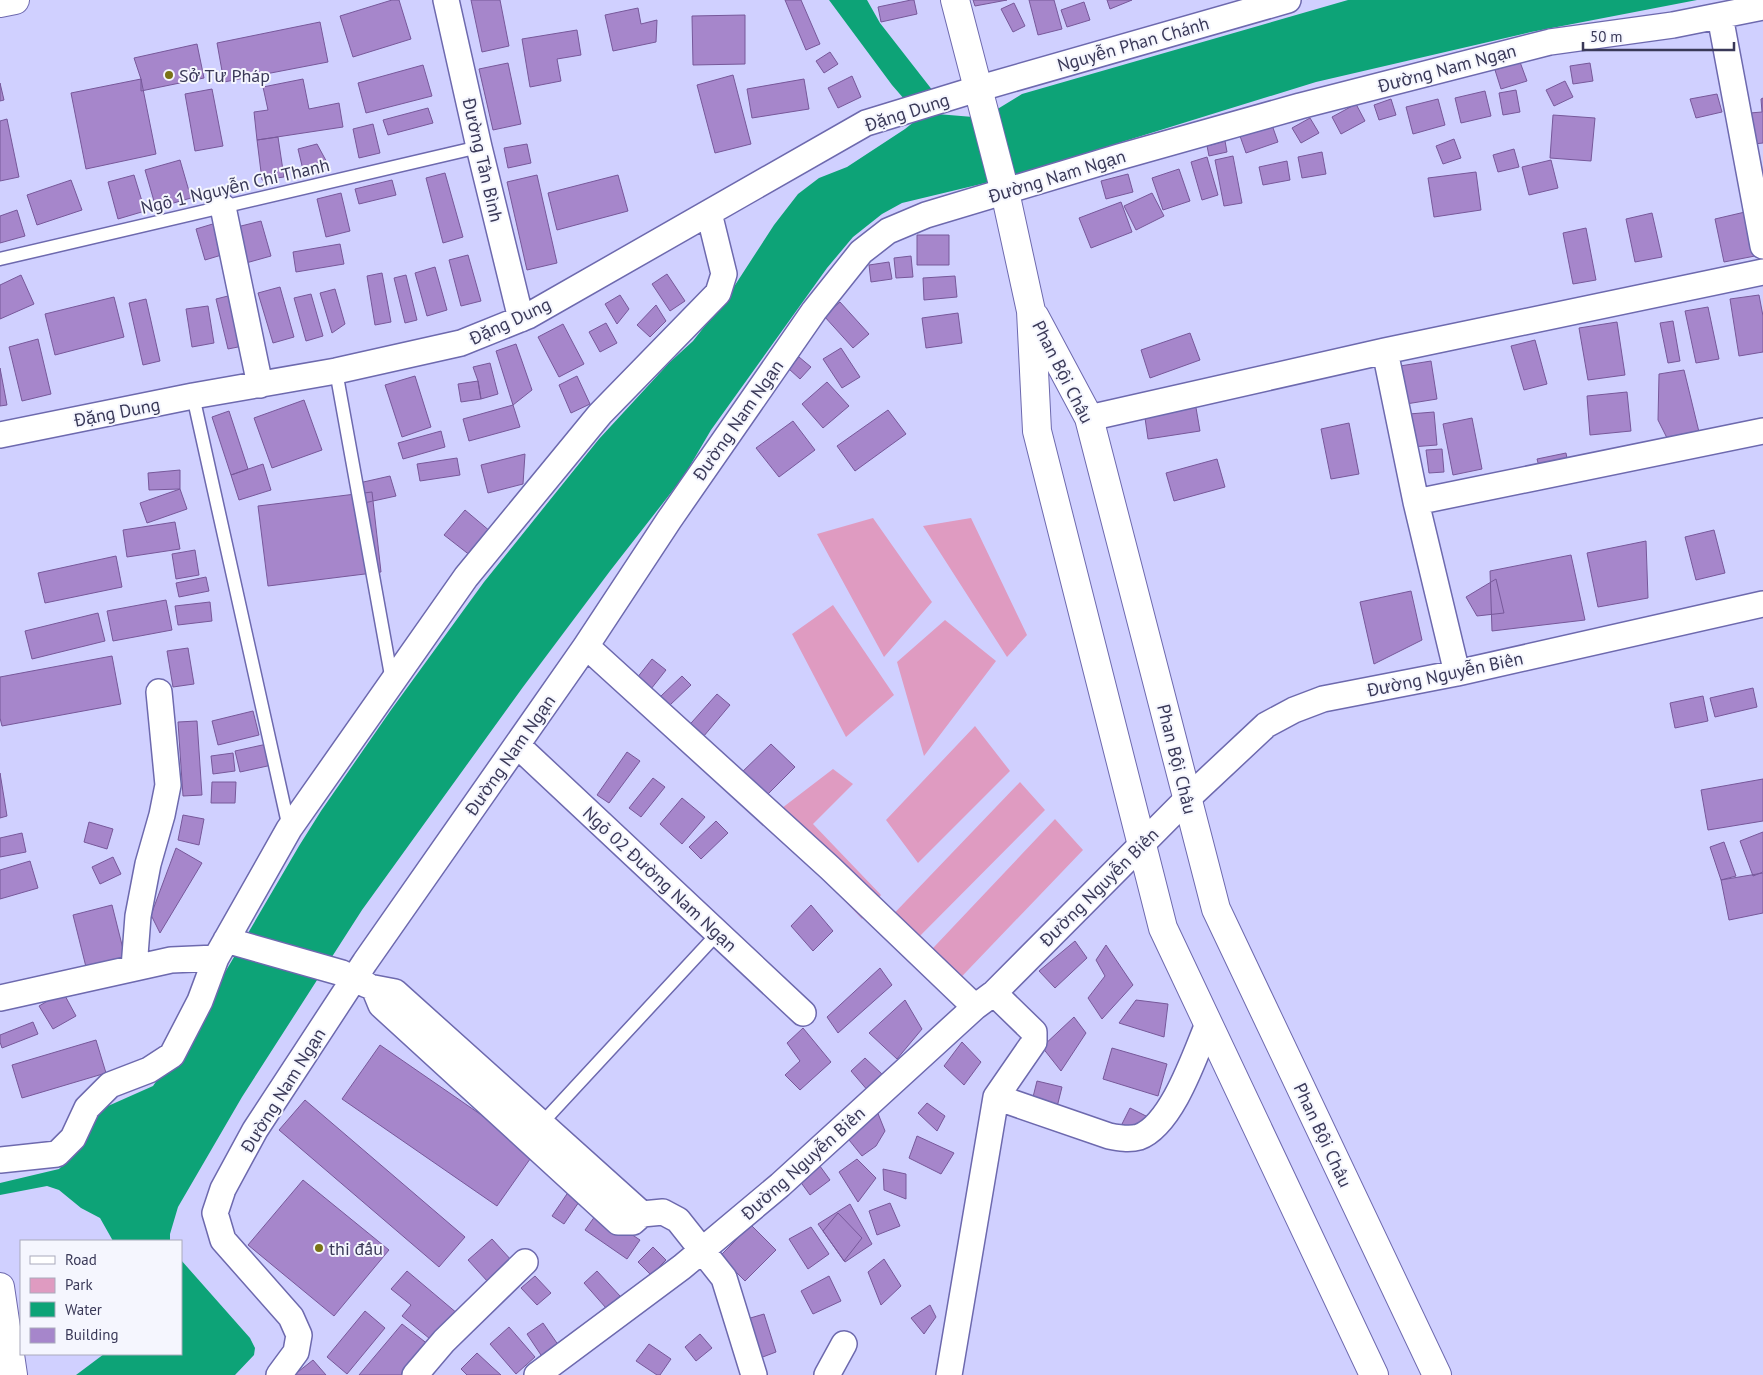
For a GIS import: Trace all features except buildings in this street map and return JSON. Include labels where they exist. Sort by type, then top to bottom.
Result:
[{"type":"street","points":[[0,4],[15,0]]},
{"type":"street","name":"Đường Tân Bình","points":[[446,0],[479,147],[522,318]]},
{"type":"street","points":[[954,0],[1005,192],[1032,311]]},
{"type":"street","name":"Nguyễn Phan Chánh","points":[[978,89],[1288,0]]},
{"type":"street","name":"Đường Nam Ngạn","points":[[279,1375],[296,1352],[299,1336],[291,1317],[223,1240],[215,1213],[223,1189],[255,1130],[586,646],[669,520],[808,319],[862,252],[888,231],[926,215],[1129,154],[1300,106],[1550,42],[1673,25],[1763,7]]},
{"type":"street","points":[[1720,16],[1763,246]]},
{"type":"street","name":"Đặng Dung","points":[[0,435],[193,396],[336,371],[461,343],[522,318],[866,123],[978,89]]},
{"type":"street","points":[[223,207],[260,385]]},
{"type":"street","points":[[0,1160],[57,1154],[73,1138],[87,1108],[110,1084],[149,1070],[172,1055],[290,829],[466,577],[600,414],[718,293],[724,274],[709,213]]},
{"type":"street","points":[[1089,418],[1385,351],[1763,272]]},
{"type":"street","name":"Phan Bội Châu","points":[[1032,311],[1089,418],[1216,909],[1437,1375]]},
{"type":"street","name":"Phan Bội Châu","points":[[1032,311],[1037,431],[1162,928],[1374,1375]]},
{"type":"street","points":[[1385,351],[1416,502],[1457,673]]},
{"type":"street","points":[[1416,502],[1763,431]]},
{"type":"street","name":"Đường Nguyễn Biên","points":[[537,1375],[682,1267],[780,1185],[984,1000],[1187,799],[1266,725],[1294,710],[1323,699],[1457,673],[1763,604]]},
{"type":"street","points":[[586,646],[830,868],[984,1000],[1034,1032],[1034,1042],[996,1096],[949,1375]]},
{"type":"street","points":[[134,968],[138,916],[148,864],[162,816],[168,785],[159,692]]},
{"type":"street","name":"Ngõ 02 Đường Nam Ngạn","points":[[517,745],[803,1013]]},
{"type":"street","points":[[0,998],[227,947],[357,980],[395,992],[642,1214]]},
{"type":"street","points":[[357,980],[618,1222],[633,1222],[642,1214],[663,1212],[678,1220],[724,1278],[754,1375]]},
{"type":"street","points":[[996,1096],[1109,1136],[1127,1139],[1141,1136],[1161,1121],[1170,1107],[1208,1024]]},
{"type":"street","points":[[414,1375],[444,1340],[525,1262]]},
{"type":"street","points":[[0,1287],[13,1375]]},
{"type":"street","points":[[827,1375],[844,1344]]},
{"type":"lane","name":"Ngõ 1 Nguyễn Chí Thanh","points":[[0,259],[479,147]]},
{"type":"lane","points":[[336,371],[392,683]]},
{"type":"lane","points":[[193,396],[290,829]]},
{"type":"lane","points":[[542,1123],[718,933]]},
{"type":"green space","points":[[873,518],[932,602],[884,657],[817,534]]},
{"type":"green space","points":[[971,518],[1027,635],[1007,657],[923,526]]},
{"type":"green space","points":[[833,605],[894,695],[846,737],[792,634]]},
{"type":"green space","points":[[945,620],[996,661],[924,756],[897,662]]},
{"type":"green space","points":[[975,726],[1010,771],[918,863],[886,820]]},
{"type":"green space","points":[[833,769],[853,784],[813,824],[881,895],[862,919],[769,818]]},
{"type":"green space","points":[[1020,782],[1045,810],[904,952],[883,925]]},
{"type":"green space","points":[[1055,819],[1083,850],[946,993],[917,965]]},
{"type":"water","points":[[829,0],[867,0],[880,23],[933,91],[905,100]]},
{"type":"water","points":[[1348,0],[1697,0],[1531,32],[1316,82],[1002,179],[902,203],[882,214],[853,237],[827,268],[711,430],[684,476],[523,687],[362,910],[242,1097],[178,1207],[170,1240],[112,1240],[100,1218],[81,1208],[59,1190],[47,1186],[0,1195],[0,1183],[59,1169],[67,1161],[99,1110],[153,1086],[190,1032],[321,811],[391,710],[484,582],[599,439],[669,363],[693,341],[726,299],[774,225],[798,194],[819,178],[847,167],[905,129],[925,113],[973,117],[991,113],[1022,94]]},
{"type":"water","points":[[182,1261],[250,1338],[255,1348],[254,1355],[235,1375],[76,1375],[103,1355],[182,1355]]},
{"type":"place","name":"Sở Tư Pháp","points":[[169,75]]},
{"type":"place","name":"thi đấu","points":[[319,1248]]}]
